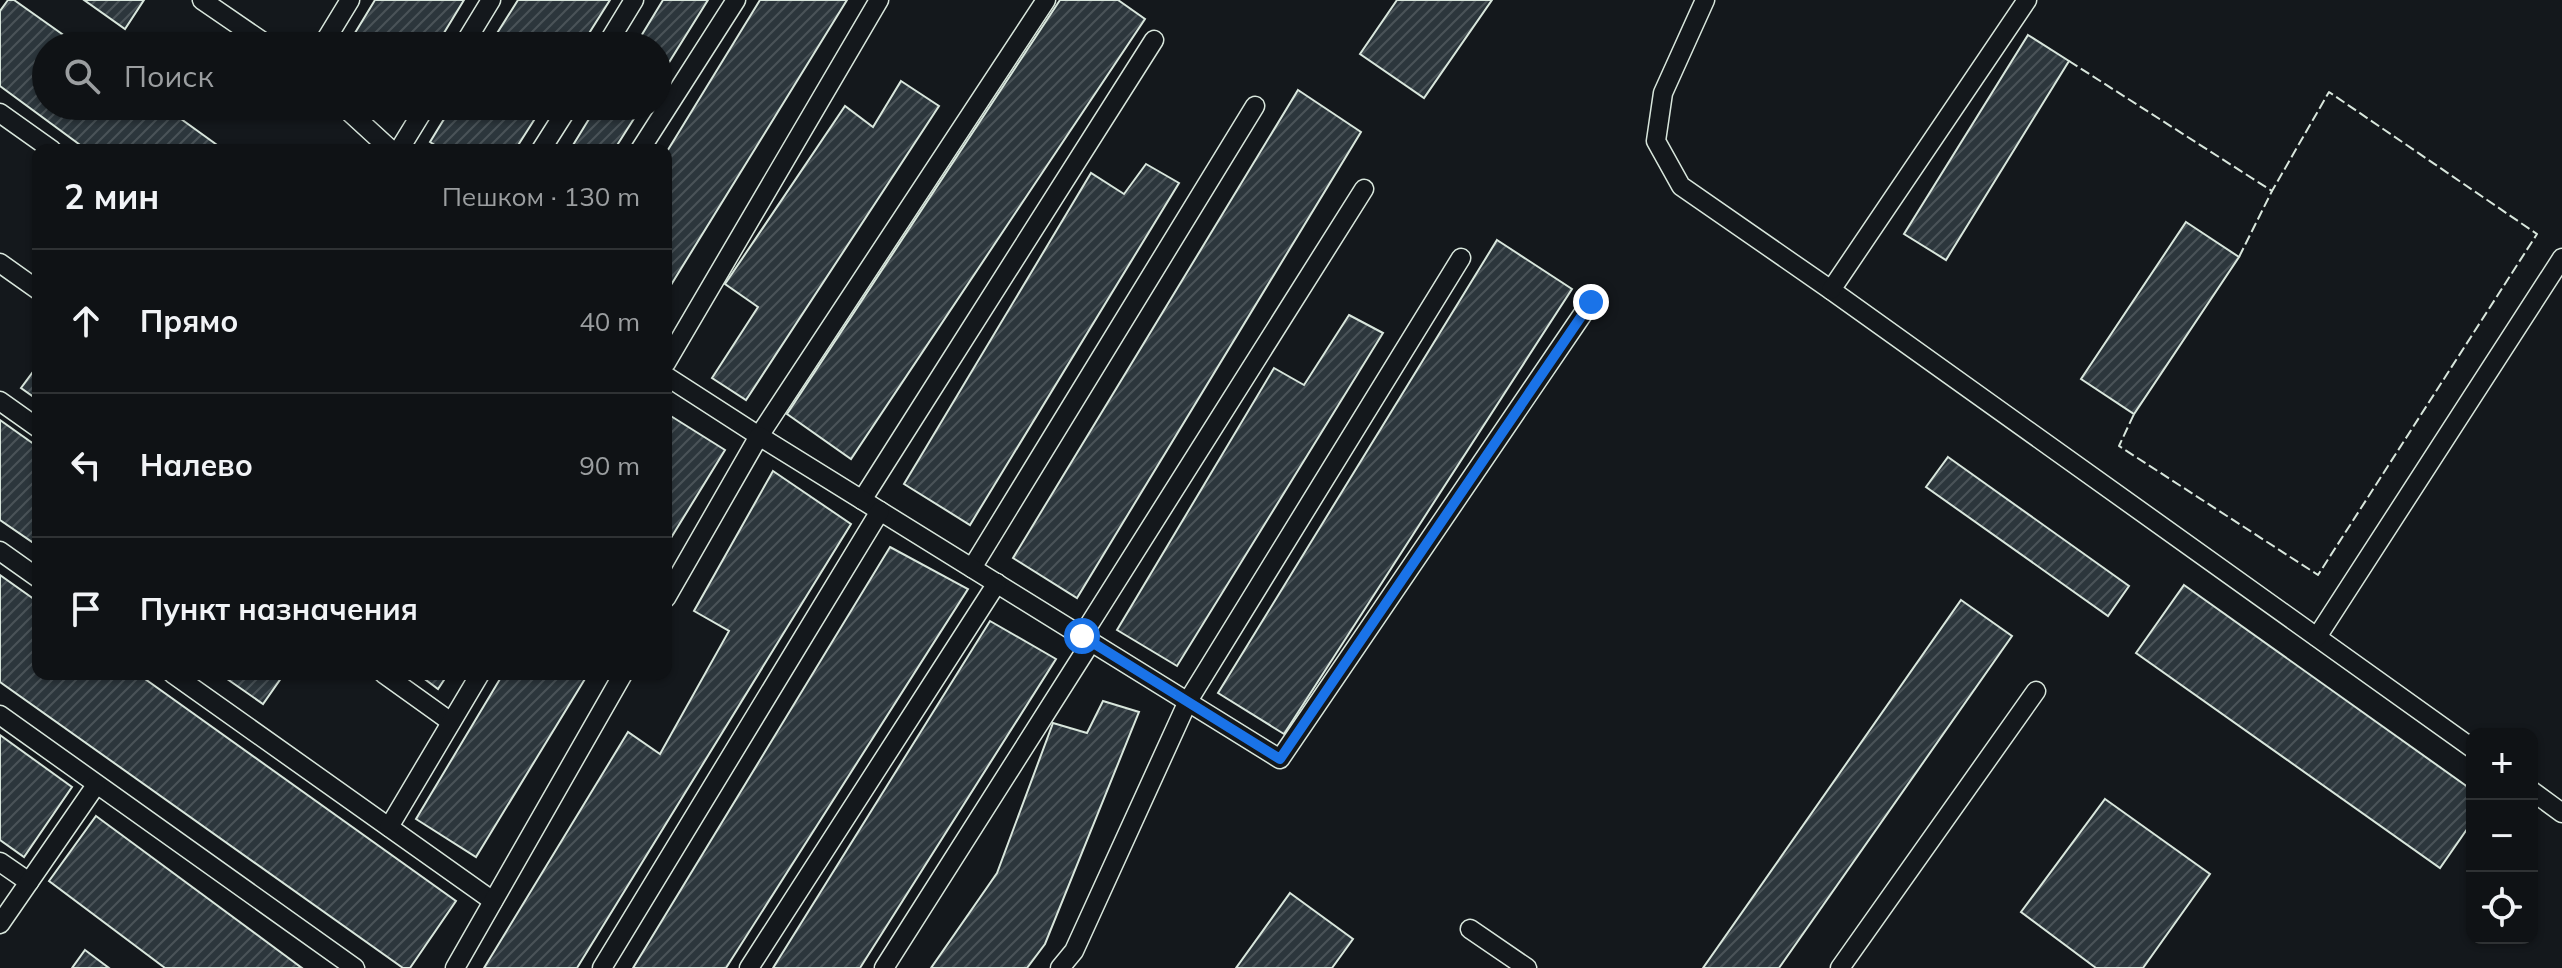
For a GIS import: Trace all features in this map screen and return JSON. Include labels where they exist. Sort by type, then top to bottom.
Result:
[{"type":"lane","points":[[202,0],[249,32]]},
{"type":"lane","points":[[331,32],[350,0]]},
{"type":"lane","points":[[472,32],[491,0]]},
{"type":"lane","points":[[615,32],[634,0]]},
{"type":"lane","points":[[672,100],[736,0]]},
{"type":"lane","points":[[672,353],[879,0]]},
{"type":"lane","points":[[672,588],[759,436],[1046,0]]},
{"type":"lane","points":[[1705,0],[1663,93],[1656,141],[1681,186],[2466,744]]},
{"type":"lane","points":[[1831,290],[2027,0]]},
{"type":"lane","points":[[862,500],[1154,40]]},
{"type":"lane","points":[[972,568],[1255,106]]},
{"type":"lane","points":[[0,113],[44,144]]},
{"type":"lane","points":[[358,120],[384,144]]},
{"type":"lane","points":[[403,144],[417,120]]},
{"type":"lane","points":[[545,144],[560,120]]},
{"type":"lane","points":[[644,144],[659,120]]},
{"type":"lane","points":[[884,968],[1364,189]]},
{"type":"lane","points":[[1060,968],[1074,951],[1188,701],[1461,258]]},
{"type":"lane","points":[[2317,637],[2562,258]]},
{"type":"lane","points":[[0,263],[32,286]]},
{"type":"lane","points":[[672,380],[1280,759],[1591,302]]},
{"type":"lane","points":[[0,401],[32,424]]},
{"type":"lane","points":[[602,968],[880,511]]},
{"type":"lane","points":[[0,551],[32,574]]},
{"type":"lane","points":[[749,968],[997,583]]},
{"type":"lane","points":[[181,680],[493,901]]},
{"type":"lane","points":[[392,680],[451,722]]},
{"type":"lane","points":[[389,827],[476,680]]},
{"type":"lane","points":[[455,968],[620,680]]},
{"type":"lane","points":[[1840,968],[2036,691]]},
{"type":"lane","points":[[0,715],[355,968]]},
{"type":"lane","points":[[0,924],[96,785]]},
{"type":"lane","points":[[2538,795],[2562,813]]},
{"type":"lane","points":[[0,862],[29,882]]},
{"type":"lane","points":[[1470,929],[1527,968]]},
{"type":"building","points":[[8,0],[14,0],[59,32],[32,32],[32,110],[0,86],[0,11]]},
{"type":"building","points":[[84,0],[144,0],[125,29]]},
{"type":"building","points":[[375,0],[464,0],[445,32],[356,32]]},
{"type":"building","points":[[518,0],[610,0],[590,32],[498,32]]},
{"type":"building","points":[[663,0],[708,0],[672,58],[672,32],[644,32]]},
{"type":"building","points":[[760,0],[847,0],[672,283],[672,144]]},
{"type":"building","points":[[1060,0],[1118,0],[1145,19],[851,459],[787,414]]},
{"type":"building","points":[[1397,0],[1492,0],[1424,98],[1360,54]]},
{"type":"building","points":[[2028,35],[2069,61],[1946,260],[1904,234]]},
{"type":"building","points":[[901,81],[939,106],[746,400],[712,378],[758,307],[725,284],[845,106],[873,127]]},
{"type":"building","points":[[1298,90],[1361,132],[1077,598],[1013,558]]},
{"type":"building","points":[[46,120],[182,120],[216,144],[79,144]]},
{"type":"building","points":[[443,120],[534,120],[519,144],[430,142]]},
{"type":"building","points":[[588,120],[633,120],[618,144],[574,144]]},
{"type":"building","points":[[1146,164],[1179,183],[970,525],[904,484],[1091,173],[1124,194]]},
{"type":"building","points":[[2186,222],[2239,257],[2134,414],[2081,379]]},
{"type":"building","points":[[1497,240],[1572,289],[1284,734],[1218,693]]},
{"type":"building","points":[[1349,315],[1383,333],[1177,666],[1117,630],[1274,368],[1304,385]]},
{"type":"building","points":[[32,373],[32,396],[21,388]]},
{"type":"building","points":[[672,417],[725,450],[672,536]]},
{"type":"building","points":[[0,420],[32,443],[32,542],[0,520]]},
{"type":"building","points":[[1948,457],[2129,586],[2108,616],[1926,487]]},
{"type":"building","points":[[773,471],[851,524],[577,968],[484,968],[628,732],[660,754],[729,631],[694,611]]},
{"type":"building","points":[[890,547],[968,589],[726,968],[633,968]]},
{"type":"building","points":[[0,575],[32,598],[32,680],[146,680],[456,901],[410,968],[403,968],[0,682]]},
{"type":"building","points":[[2184,585],[2466,786],[2466,831],[2440,868],[2136,653]]},
{"type":"building","points":[[1961,600],[2012,636],[1779,968],[1703,968]]},
{"type":"building","points":[[990,621],[1056,659],[860,968],[773,968]]},
{"type":"building","points":[[229,680],[280,680],[263,704]]},
{"type":"building","points":[[426,680],[444,680],[438,689]]},
{"type":"building","points":[[499,680],[584,680],[476,857],[416,819]]},
{"type":"building","points":[[1103,701],[1139,712],[1045,944],[1027,968],[931,968],[997,873],[1053,723],[1087,733]]},
{"type":"building","points":[[0,735],[72,787],[24,857],[0,840]]},
{"type":"building","points":[[2105,799],[2210,874],[2143,968],[2096,968],[2021,912]]},
{"type":"building","points":[[96,816],[302,968],[165,968],[49,881]]},
{"type":"building","points":[[1290,893],[1353,939],[1332,968],[1236,968]]},
{"type":"building","points":[[85,950],[109,968],[72,968]]},
{"type":"fence","points":[[2069,61],[2272,191],[2329,92],[2537,234],[2318,575],[2119,446],[2134,414]]},
{"type":"fence","points":[[2239,257],[2272,191]]},
{"type":"route","points":[[1082,636],[1280,759],[1591,302]]}]
